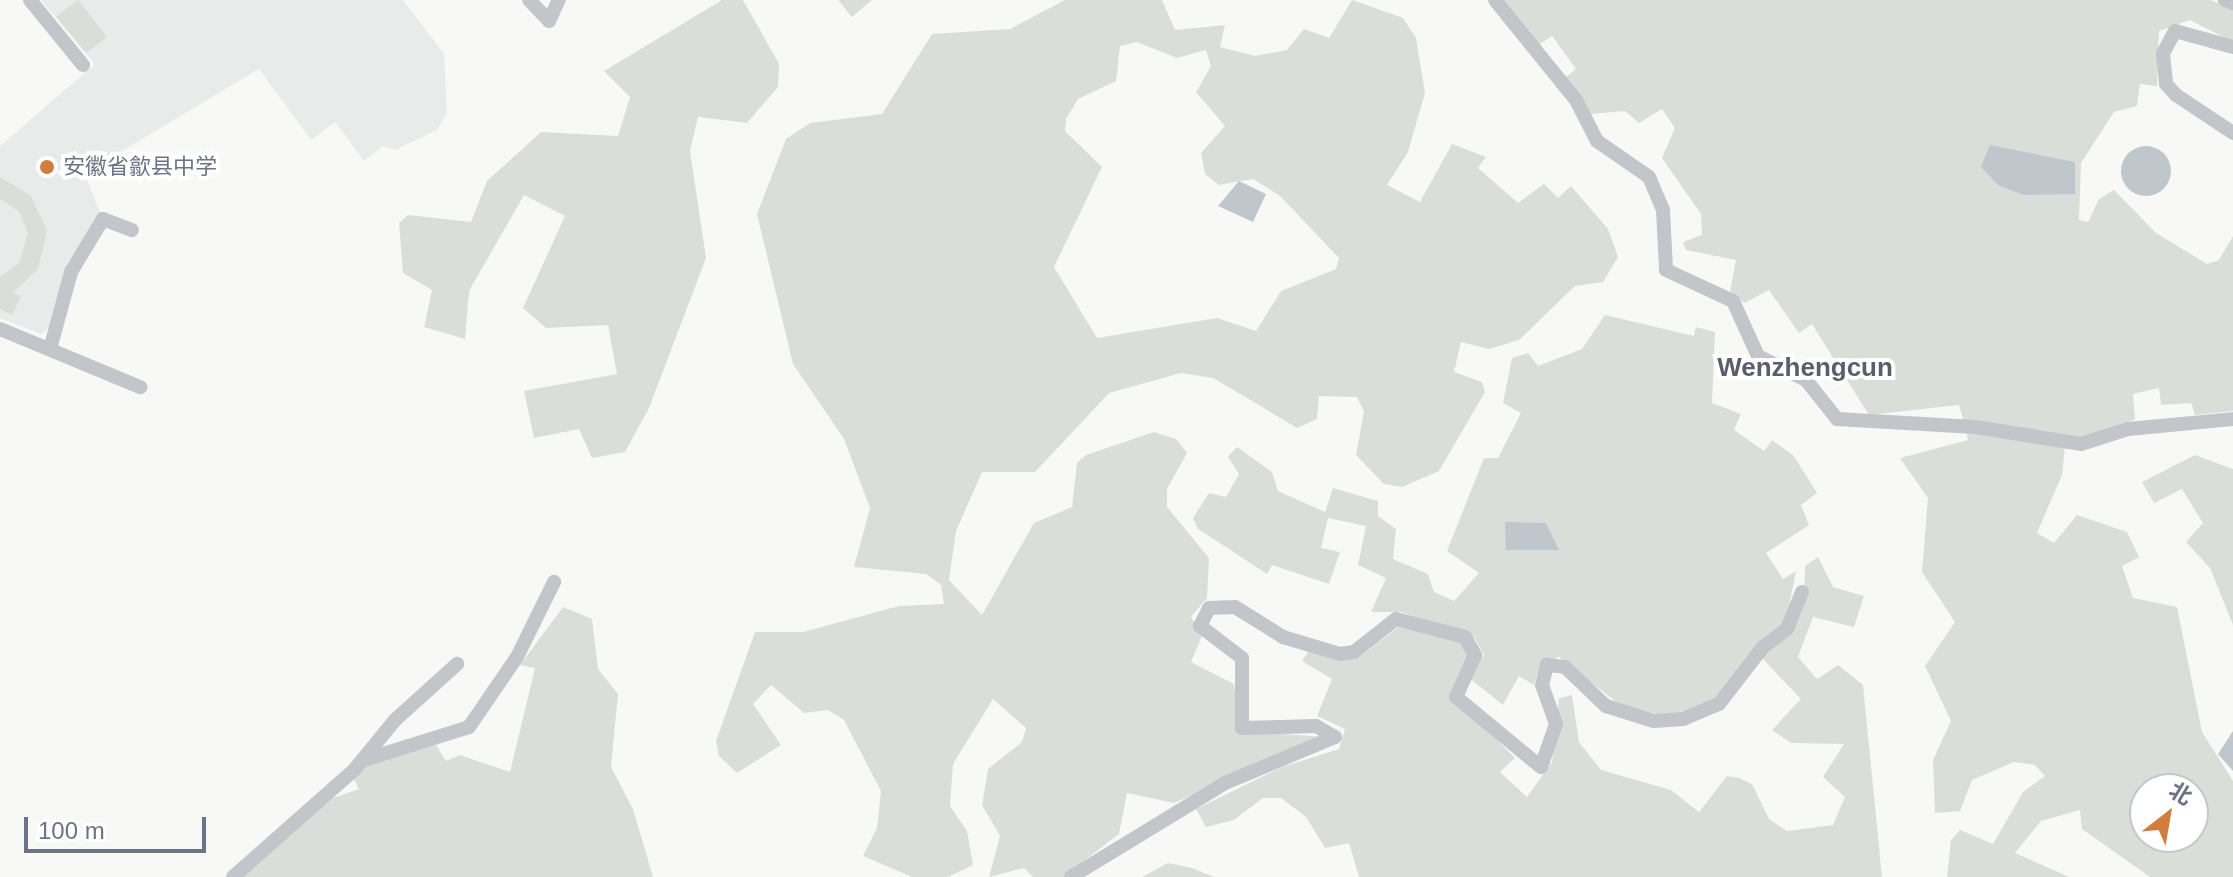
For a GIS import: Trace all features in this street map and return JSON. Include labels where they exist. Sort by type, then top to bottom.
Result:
[{"type":"street","points":[[30,0],[83,65]]},
{"type":"street","points":[[529,0],[549,21],[559,0]]},
{"type":"street","points":[[1495,0],[1576,100],[1597,141],[1649,177],[1663,210],[1666,270],[1733,301],[1758,356],[1806,380],[1837,419],[1975,427],[2081,444],[2128,429],[2233,419]]},
{"type":"street","points":[[2225,0],[2233,3]]},
{"type":"street","points":[[2233,47],[2175,31],[2163,54],[2166,84],[2176,95],[2233,133]]},
{"type":"street","points":[[50,349],[71,272],[103,219],[132,230]]},
{"type":"street","points":[[0,329],[140,387]]},
{"type":"street","points":[[361,762],[469,727],[517,657],[554,582]]},
{"type":"street","points":[[1071,877],[1225,783],[1335,737],[1316,726],[1242,728],[1242,658],[1200,626],[1209,608],[1235,607],[1283,637],[1340,654],[1354,652],[1396,619],[1465,637],[1475,655],[1456,697],[1541,767],[1556,724],[1542,685],[1547,665],[1565,667],[1606,706],[1654,721],[1683,719],[1719,704],[1763,647],[1787,629],[1802,592]]},
{"type":"street","points":[[233,877],[361,762],[457,664]]},
{"type":"shaded area","name":"安徽省歙县中学","points":[[41,0],[403,0],[444,54],[447,113],[437,130],[395,150],[383,146],[364,161],[335,122],[311,140],[259,69],[84,174],[101,214],[67,264],[51,325],[41,334],[0,318],[0,146],[95,64]]},
{"type":"shaded area","points":[[78,0],[107,37],[86,53],[56,17]]},
{"type":"shaded area","points":[[722,0],[743,0],[779,64],[778,87],[747,123],[698,117],[690,151],[706,258],[649,408],[625,452],[592,458],[579,429],[534,438],[524,391],[617,374],[608,325],[546,328],[523,308],[565,216],[524,195],[469,291],[465,339],[424,327],[432,290],[403,273],[399,223],[408,215],[471,222],[487,181],[541,132],[618,136],[630,97],[604,71]]},
{"type":"shaded area","points":[[838,0],[872,0],[852,17]]},
{"type":"shaded area","points":[[1065,0],[1162,0],[1175,30],[1225,25],[1220,47],[1255,56],[1287,50],[1304,29],[1329,38],[1352,0],[1403,18],[1416,38],[1425,93],[1408,152],[1387,185],[1420,202],[1452,144],[1486,157],[1478,168],[1518,203],[1544,184],[1558,198],[1571,186],[1608,229],[1618,257],[1603,282],[1575,286],[1519,340],[1489,349],[1461,342],[1454,372],[1482,382],[1485,392],[1439,471],[1402,487],[1384,484],[1356,455],[1364,412],[1357,397],[1319,396],[1317,419],[1297,428],[1213,378],[1181,373],[1109,393],[1035,472],[982,472],[956,531],[949,580],[982,615],[1034,523],[1072,507],[1077,463],[1086,455],[1154,432],[1176,439],[1187,453],[1167,489],[1167,507],[1209,558],[1207,598],[1191,617],[1202,636],[1191,662],[1234,684],[1240,731],[1325,737],[1174,803],[1127,793],[1119,834],[1063,877],[1033,877],[1024,868],[989,877],[1000,836],[982,805],[988,769],[1022,742],[1026,728],[993,699],[953,764],[950,806],[967,831],[973,865],[948,877],[912,877],[863,856],[877,828],[881,791],[844,720],[828,710],[804,713],[771,685],[753,704],[781,745],[737,773],[719,756],[716,741],[755,632],[803,632],[899,606],[944,604],[941,585],[926,574],[854,567],[870,508],[844,439],[793,364],[757,214],[786,139],[810,123],[882,114],[932,34],[1010,29]],"holes":[[[1137,42],[1177,58],[1206,50],[1211,66],[1196,92],[1225,126],[1201,153],[1205,174],[1219,185],[1253,179],[1280,196],[1339,258],[1336,269],[1281,291],[1256,331],[1217,318],[1097,338],[1054,267],[1102,167],[1065,131],[1066,119],[1078,99],[1116,81],[1120,46]]]},
{"type":"shaded area","points":[[1500,0],[2210,0],[2233,8],[2233,42],[2190,20],[2159,31],[2157,86],[2140,84],[2137,106],[2114,112],[2081,163],[2079,220],[2088,222],[2099,199],[2114,190],[2156,233],[2207,264],[2219,260],[2233,236],[2233,411],[2195,415],[2191,403],[2161,405],[2159,388],[2133,394],[2135,419],[2096,436],[2066,438],[1965,425],[1959,405],[1869,415],[1812,324],[1799,333],[1769,290],[1744,303],[1730,291],[1736,260],[1686,250],[1683,242],[1702,235],[1701,214],[1662,158],[1675,128],[1662,109],[1639,123],[1625,111],[1591,114],[1566,77],[1576,69],[1552,36],[1537,46]]},
{"type":"shaded area","points":[[1990,145],[2075,162],[2075,194],[2023,195],[1998,185],[1981,167]]},
{"type":"shaded area","points":[[2146,146],[2164,153],[2171,171],[2164,189],[2146,196],[2128,189],[2121,171],[2128,153]]},
{"type":"shaded area","points":[[0,177],[31,196],[47,231],[38,269],[13,292],[21,297],[12,315],[0,309],[0,277],[19,263],[28,234],[19,211],[0,199]]},
{"type":"shaded area","points":[[1239,181],[1266,194],[1253,222],[1218,206]]},
{"type":"shaded area","points":[[1605,315],[1694,336],[1696,327],[1715,332],[1712,403],[1741,414],[1734,430],[1764,451],[1772,440],[1793,455],[1817,493],[1801,505],[1809,525],[1766,553],[1783,579],[1796,571],[1785,626],[1715,702],[1666,716],[1620,705],[1559,657],[1540,665],[1534,685],[1519,676],[1503,705],[1468,677],[1484,655],[1474,637],[1401,612],[1371,612],[1386,578],[1358,565],[1366,526],[1328,518],[1321,548],[1340,552],[1329,584],[1272,565],[1267,574],[1198,529],[1193,518],[1209,493],[1226,497],[1239,474],[1228,457],[1237,447],[1272,472],[1278,491],[1325,512],[1333,488],[1378,501],[1378,516],[1396,529],[1393,559],[1428,574],[1434,592],[1454,601],[1479,573],[1447,551],[1484,458],[1498,458],[1521,413],[1503,403],[1512,358],[1528,353],[1538,366],[1582,349]]},
{"type":"shaded area","points":[[1966,430],[2065,446],[2062,475],[2037,533],[2054,543],[2077,515],[2127,532],[2139,557],[2122,566],[2133,598],[2177,607],[2202,732],[2233,781],[2233,877],[2150,877],[2082,829],[2080,810],[2041,821],[2015,853],[2069,877],[1947,877],[1951,840],[1960,830],[1993,844],[2023,792],[2045,776],[2035,765],[2014,762],[1972,780],[1960,811],[1935,813],[1933,760],[1951,721],[1925,666],[1955,622],[1922,572],[1928,498],[1900,458],[1968,440]]},
{"type":"shaded area","points":[[2195,455],[2233,469],[2233,625],[2210,568],[2186,542],[2203,523],[2182,489],[2154,503],[2142,482]]},
{"type":"shaded area","points":[[1505,522],[1546,523],[1559,550],[1506,550]]},
{"type":"shaded area","points":[[1818,557],[1833,587],[1864,596],[1854,627],[1813,617],[1798,657],[1817,679],[1838,665],[1863,685],[1882,877],[1359,877],[1349,843],[1325,848],[1306,817],[1281,798],[1263,798],[1234,820],[1206,827],[1196,809],[1282,767],[1339,749],[1345,729],[1317,716],[1332,679],[1302,661],[1308,652],[1358,658],[1401,625],[1457,640],[1470,651],[1451,693],[1515,758],[1500,772],[1527,797],[1552,762],[1559,698],[1572,695],[1579,742],[1601,770],[1671,790],[1699,812],[1727,776],[1739,778],[1752,784],[1769,819],[1787,831],[1833,825],[1845,797],[1823,777],[1844,744],[1791,743],[1772,730],[1801,699],[1760,656],[1792,631],[1804,602],[1805,566]]},
{"type":"shaded area","points":[[563,607],[592,619],[598,669],[618,694],[611,767],[633,809],[653,877],[238,877],[333,798],[359,789],[353,777],[366,761],[436,745],[446,761],[460,755],[510,772],[535,668],[520,665]]},
{"type":"shaded area","points":[[2233,731],[2233,771],[2218,754]]},
{"type":"shaded area","points":[[1168,863],[1192,868],[1214,877],[1142,877]]},
{"type":"place","name":"安徽省歙县中学","points":[[47,167]]},
{"type":"district","name":"Wenzhengcun","points":[[1805,368]]}]
